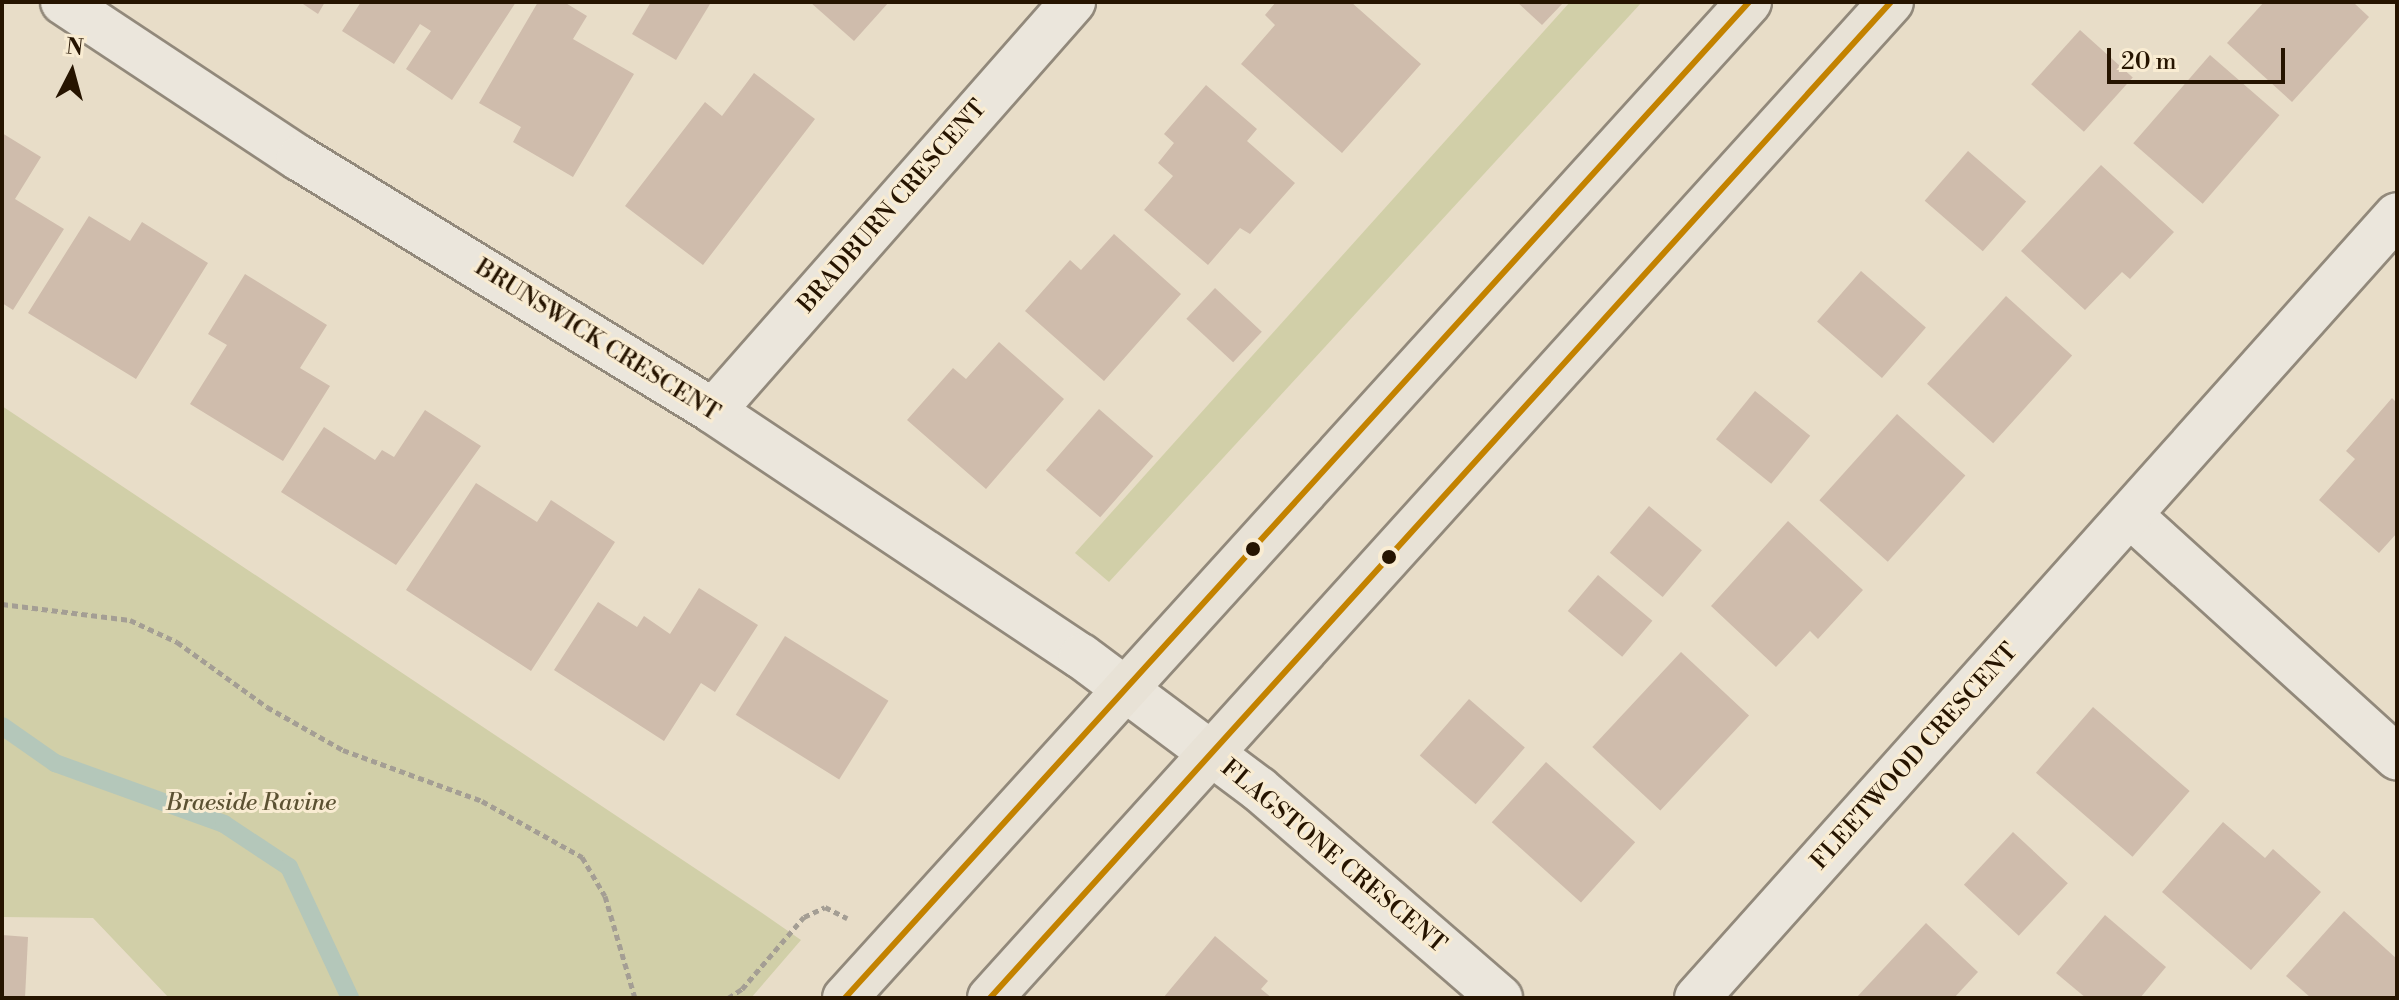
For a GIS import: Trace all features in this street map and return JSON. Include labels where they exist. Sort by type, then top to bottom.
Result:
[{"type":"main road","points":[[845,998],[1749,2]]},
{"type":"main road","points":[[990,998],[1891,2]]},
{"type":"street","name":"BRUNSWICK CRESCENT","points":[[63,2],[299,158],[713,411],[1126,688]]},
{"type":"street","name":"BRADBURN CRESCENT","points":[[713,411],[1073,2]]},
{"type":"street","name":"FLEETWOOD CRESCENT","points":[[1697,998],[2132,517],[2397,215]]},
{"type":"street","points":[[2132,517],[2397,757]]},
{"type":"street","name":"FLAGSTONE CRESCENT","points":[[1126,688],[1259,789],[1500,998]]},
{"type":"path","points":[[2,604],[130,620],[177,642],[267,707],[343,750],[482,801],[582,857],[605,896],[635,998]]},
{"type":"path","points":[[728,998],[742,989],[804,917],[825,907],[845,916]]},
{"type":"green space","points":[[1570,2],[1642,2],[1109,582],[1075,553]]},
{"type":"green space","name":"Braeside Ravine","points":[[2,406],[801,940],[751,998],[169,998],[93,918],[2,917]]},
{"type":"building","points":[[300,2],[325,2],[318,14]]},
{"type":"building","points":[[361,2],[516,2],[452,100],[406,69],[431,31],[420,24],[394,64],[342,31]]},
{"type":"building","points":[[538,2],[564,2],[587,16],[573,39],[634,74],[573,177],[513,142],[521,127],[479,103]]},
{"type":"building","points":[[651,2],[710,4],[676,60],[632,34]]},
{"type":"building","points":[[810,2],[889,2],[854,41]]},
{"type":"building","points":[[1276,2],[1351,2],[1421,64],[1342,153],[1241,64],[1275,25],[1265,15]]},
{"type":"building","points":[[1517,2],[1564,2],[1542,25]]},
{"type":"building","points":[[2264,2],[2353,2],[2369,17],[2292,102],[2227,43]]},
{"type":"building","points":[[2080,30],[2133,78],[2084,132],[2031,84]]},
{"type":"building","points":[[2210,55],[2279,115],[2203,204],[2133,143]]},
{"type":"building","points":[[754,73],[815,119],[703,265],[625,206],[705,102],[722,116]]},
{"type":"building","points":[[1206,85],[1257,129],[1247,141],[1295,183],[1250,234],[1240,228],[1208,265],[1144,210],[1173,176],[1158,163],[1174,143],[1164,134]]},
{"type":"building","points":[[2,133],[41,157],[15,199],[64,229],[13,310],[2,303]]},
{"type":"building","points":[[1968,151],[2026,202],[1983,251],[1925,201]]},
{"type":"building","points":[[2101,165],[2174,232],[2130,279],[2122,272],[2085,310],[2021,251]]},
{"type":"building","points":[[89,216],[130,241],[142,222],[208,263],[136,379],[28,313]]},
{"type":"building","points":[[1114,234],[1181,294],[1104,381],[1025,311],[1070,260],[1081,270]]},
{"type":"building","points":[[1861,271],[1926,327],[1882,378],[1817,322]]},
{"type":"building","points":[[245,274],[327,325],[300,368],[330,386],[283,461],[190,404],[227,345],[208,334]]},
{"type":"building","points":[[1215,288],[1262,332],[1233,362],[1186,319]]},
{"type":"building","points":[[2006,296],[2072,356],[1993,443],[1927,384]]},
{"type":"building","points":[[999,342],[1064,399],[986,489],[907,420],[953,368],[966,379]]},
{"type":"building","points":[[1755,391],[1810,436],[1771,484],[1716,439]]},
{"type":"building","points":[[2392,398],[2397,403],[2397,533],[2379,553],[2319,500],[2355,459],[2346,451]]},
{"type":"building","points":[[1099,409],[1153,456],[1100,517],[1046,470]]},
{"type":"building","points":[[425,410],[481,446],[396,565],[281,492],[324,427],[375,460],[382,450],[394,457]]},
{"type":"building","points":[[1897,414],[1965,476],[1888,562],[1819,500]]},
{"type":"building","points":[[476,483],[537,522],[551,500],[615,542],[531,671],[406,590]]},
{"type":"building","points":[[1649,506],[1702,550],[1663,597],[1610,553]]},
{"type":"building","points":[[1788,521],[1863,590],[1818,639],[1810,631],[1776,667],[1711,606]]},
{"type":"building","points":[[1598,575],[1652,621],[1622,657],[1568,611]]},
{"type":"building","points":[[699,588],[758,625],[715,692],[701,683],[664,741],[554,670],[598,602],[637,627],[644,616],[670,634]]},
{"type":"building","points":[[785,636],[888,701],[839,780],[736,715]]},
{"type":"building","points":[[1681,652],[1749,715],[1660,811],[1592,747]]},
{"type":"building","points":[[1469,699],[1525,748],[1476,804],[1420,756]]},
{"type":"building","points":[[2093,707],[2190,791],[2133,857],[2036,773]]},
{"type":"building","points":[[1546,762],[1635,842],[1581,902],[1492,822]]},
{"type":"building","points":[[2223,822],[2265,858],[2273,849],[2321,892],[2251,970],[2162,892]]},
{"type":"building","points":[[2013,832],[2068,883],[2019,936],[1964,885]]},
{"type":"building","points":[[2344,911],[2397,959],[2397,998],[2311,998],[2286,976]]},
{"type":"building","points":[[2105,915],[2166,967],[2140,998],[2086,998],[2056,973]]},
{"type":"building","points":[[1926,923],[1978,972],[1954,998],[1856,998]]},
{"type":"building","points":[[2,935],[28,937],[25,998],[2,998]]},
{"type":"building","points":[[1215,936],[1268,981],[1261,989],[1272,998],[1163,998]]},
{"type":"waterway","points":[[2,726],[55,763],[224,824],[289,867],[350,998]]},
{"type":"transit line","points":[[845,998],[1749,2]]},
{"type":"transit line","points":[[990,998],[1891,2]]}]
